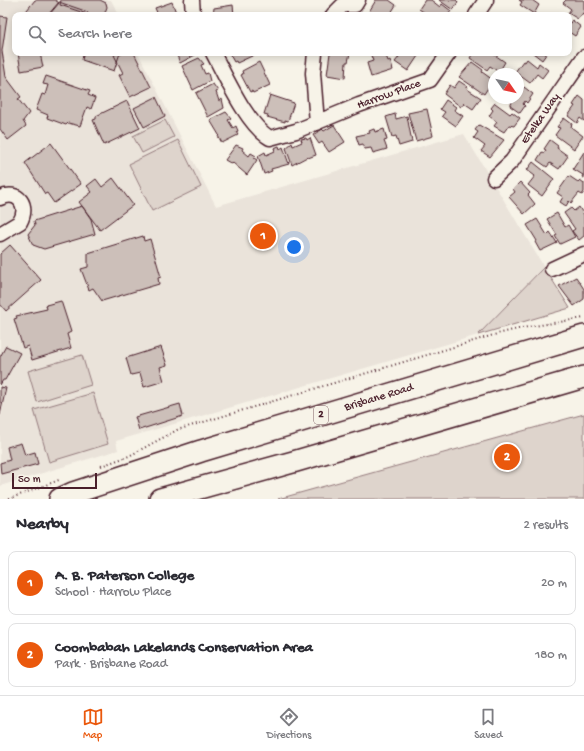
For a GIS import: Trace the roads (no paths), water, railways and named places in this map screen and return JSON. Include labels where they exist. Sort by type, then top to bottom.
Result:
[{"type":"highway","name":"Brisbane Road","points":[[60,499],[73,493],[201,451],[584,336]]},
{"type":"highway","points":[[160,499],[293,462],[584,377]]},
{"type":"street","points":[[192,0],[193,12]]},
{"type":"street","points":[[336,12],[343,5],[355,5],[358,0]]},
{"type":"street","points":[[478,12],[486,0]]},
{"type":"street","name":"Harrow Place","points":[[215,56],[250,119],[260,132],[270,138],[317,123],[430,80],[447,56]]},
{"type":"street","points":[[316,56],[313,74],[317,123]]},
{"type":"street","name":"Etelka Way","points":[[494,178],[512,161],[584,57]]},
{"type":"street","points":[[0,198],[6,195],[15,196],[21,202],[23,209],[20,222],[0,234]]},
{"type":"street","points":[[552,268],[584,254]]},
{"type":"place","name":"A. B. Paterson College","points":[[263,236]]},
{"type":"place","name":"Coombabah Lakelands Conservation Area","points":[[507,457]]}]
